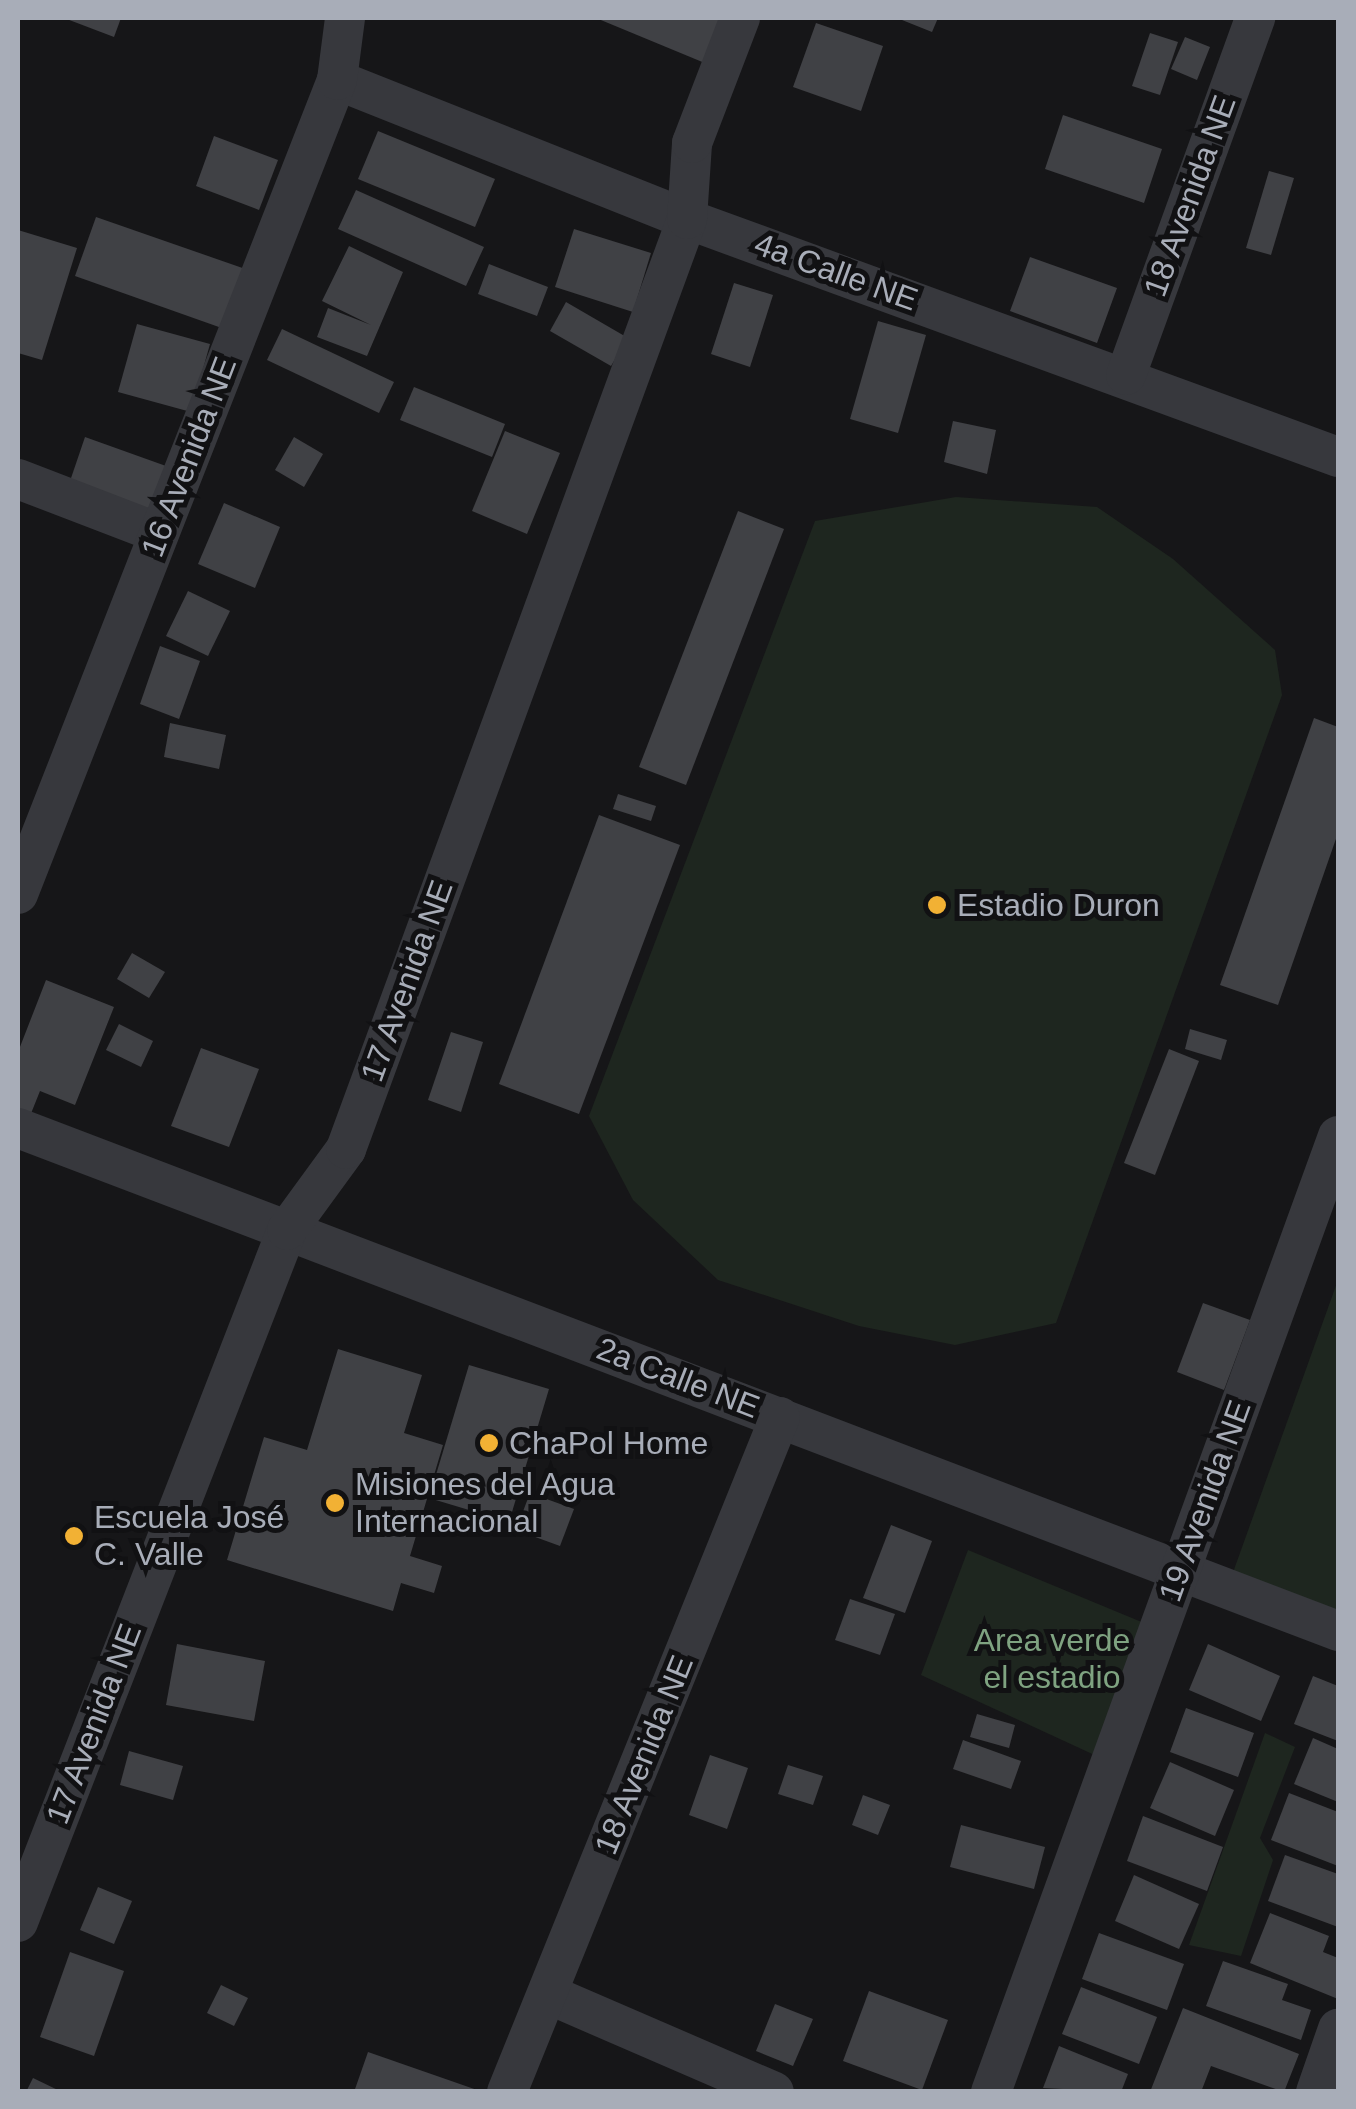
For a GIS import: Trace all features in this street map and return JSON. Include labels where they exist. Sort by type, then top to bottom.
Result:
[{"type":"street","name":"16 Avenida NE","points":[[18,894],[337,80],[345,18]]},
{"type":"street","name":"17 Avenida NE","points":[[18,1922],[287,1230],[346,1148],[687,219],[692,143],[740,18]]},
{"type":"street","name":"18 Avenida NE","points":[[1126,375],[1255,18]]},
{"type":"street","name":"4a Calle NE","points":[[337,80],[687,219],[1126,375],[1338,456]]},
{"type":"street","points":[[18,478],[159,533]]},
{"type":"street","name":"2a Calle NE","points":[[18,1128],[1338,1631]]},
{"type":"street","name":"19 Avenida NE","points":[[990,2092],[1338,1136]]},
{"type":"street","name":"18 Avenida NE","points":[[507,2092],[780,1417]]},
{"type":"street","points":[[548,1994],[774,2092]]},
{"type":"street","points":[[1316,2092],[1338,2028]]},
{"type":"green space","name":"Estadio Duron","points":[[956,497],[1097,507],[1173,559],[1275,650],[1282,695],[1056,1323],[955,1345],[859,1326],[718,1280],[633,1200],[589,1116],[815,521]]},
{"type":"green space","points":[[1338,1280],[1338,1621],[1231,1578]]},
{"type":"green space","name":"Area verde el estadio","points":[[968,1550],[1144,1623],[1101,1758],[921,1675]]},
{"type":"green space","points":[[1265,1733],[1295,1747],[1260,1838],[1273,1860],[1241,1956],[1189,1945]]},
{"type":"building","points":[[64,18],[121,18],[114,37]]},
{"type":"building","points":[[596,18],[732,18],[712,66]]},
{"type":"building","points":[[897,18],[938,18],[932,32]]},
{"type":"building","points":[[816,23],[883,46],[861,111],[793,87]]},
{"type":"building","points":[[1150,33],[1178,42],[1160,95],[1132,86]]},
{"type":"building","points":[[1185,37],[1210,47],[1197,80],[1171,69]]},
{"type":"building","points":[[1063,115],[1162,149],[1144,203],[1045,169]]},
{"type":"building","points":[[378,131],[495,179],[475,227],[358,179]]},
{"type":"building","points":[[214,136],[278,160],[259,210],[196,186]]},
{"type":"building","points":[[1269,171],[1294,178],[1271,255],[1246,248]]},
{"type":"building","points":[[356,190],[484,247],[466,286],[338,229]]},
{"type":"building","points":[[96,217],[254,272],[233,332],[75,276]]},
{"type":"building","points":[[574,229],[651,253],[633,312],[555,287]]},
{"type":"building","points":[[18,230],[77,248],[42,360],[18,353]]},
{"type":"building","points":[[349,246],[403,272],[367,356],[317,337],[328,308],[371,325],[322,301]]},
{"type":"building","points":[[1030,257],[1117,288],[1097,343],[1010,311]]},
{"type":"building","points":[[489,264],[548,287],[537,316],[478,294]]},
{"type":"building","points":[[734,283],[773,295],[750,367],[711,354]]},
{"type":"building","points":[[566,302],[628,338],[611,366],[550,331]]},
{"type":"building","points":[[878,321],[926,335],[898,433],[850,419]]},
{"type":"building","points":[[137,324],[210,344],[191,412],[118,392]]},
{"type":"building","points":[[282,329],[394,382],[379,413],[267,360]]},
{"type":"building","points":[[414,387],[505,424],[492,457],[400,420]]},
{"type":"building","points":[[953,421],[996,430],[987,474],[944,462]]},
{"type":"building","points":[[505,431],[560,453],[527,534],[472,511]]},
{"type":"building","points":[[85,437],[166,466],[148,515],[68,487]]},
{"type":"building","points":[[294,437],[323,454],[304,487],[275,470]]},
{"type":"building","points":[[224,503],[280,527],[255,588],[198,564]]},
{"type":"building","points":[[738,511],[784,529],[686,785],[639,767]]},
{"type":"building","points":[[188,591],[230,611],[208,656],[166,636]]},
{"type":"building","points":[[160,646],[200,661],[179,719],[140,704]]},
{"type":"building","points":[[1314,718],[1338,727],[1338,833],[1278,1005],[1220,985]]},
{"type":"building","points":[[170,723],[226,735],[219,769],[164,757]]},
{"type":"building","points":[[618,794],[656,806],[651,821],[613,809]]},
{"type":"building","points":[[599,815],[680,845],[579,1114],[499,1084]]},
{"type":"building","points":[[132,953],[165,972],[149,998],[117,979]]},
{"type":"building","points":[[46,980],[114,1007],[75,1105],[40,1091],[30,1116],[18,1111],[18,1052]]},
{"type":"building","points":[[119,1024],[153,1041],[141,1067],[106,1050]]},
{"type":"building","points":[[1190,1029],[1227,1040],[1221,1060],[1185,1049]]},
{"type":"building","points":[[451,1032],[483,1042],[461,1112],[428,1100]]},
{"type":"building","points":[[201,1048],[259,1069],[229,1147],[171,1126]]},
{"type":"building","points":[[1169,1049],[1199,1061],[1155,1175],[1124,1163]]},
{"type":"building","points":[[1203,1303],[1250,1320],[1224,1390],[1177,1372]]},
{"type":"building","name":"Misiones del Agua Internacional","points":[[338,1349],[422,1375],[404,1433],[443,1445],[410,1556],[442,1566],[434,1593],[401,1583],[393,1611],[227,1560],[264,1437],[307,1450]]},
{"type":"building","name":"ChaPol Home","points":[[469,1365],[549,1389],[509,1522],[429,1498]]},
{"type":"building","points":[[530,1493],[574,1509],[560,1546],[516,1530]]},
{"type":"building","points":[[891,1525],[932,1541],[905,1613],[863,1598]]},
{"type":"building","points":[[850,1599],[895,1614],[880,1655],[835,1640]]},
{"type":"building","points":[[177,1644],[265,1661],[254,1721],[166,1705]]},
{"type":"building","points":[[1208,1644],[1280,1676],[1261,1721],[1189,1690]]},
{"type":"building","points":[[1313,1676],[1338,1686],[1338,1741],[1294,1724]]},
{"type":"building","points":[[1186,1708],[1254,1733],[1238,1777],[1170,1752]]},
{"type":"building","points":[[977,1714],[1015,1725],[1009,1748],[970,1737]]},
{"type":"building","points":[[1313,1738],[1338,1749],[1338,1802],[1294,1784]]},
{"type":"building","points":[[963,1740],[1021,1761],[1011,1789],[953,1769]]},
{"type":"building","points":[[129,1751],[183,1766],[173,1800],[120,1785]]},
{"type":"building","points":[[710,1755],[748,1768],[727,1829],[689,1815]]},
{"type":"building","points":[[1170,1762],[1234,1790],[1215,1836],[1150,1808]]},
{"type":"building","points":[[788,1765],[823,1776],[813,1805],[778,1794]]},
{"type":"building","points":[[1289,1793],[1338,1812],[1338,1866],[1271,1840]]},
{"type":"building","points":[[863,1795],[890,1805],[878,1835],[852,1825]]},
{"type":"building","points":[[1143,1816],[1223,1847],[1207,1891],[1127,1861]]},
{"type":"building","points":[[961,1825],[1045,1847],[1034,1889],[950,1867]]},
{"type":"building","points":[[1285,1855],[1338,1874],[1338,1927],[1268,1901]]},
{"type":"building","points":[[1134,1875],[1199,1904],[1179,1949],[1115,1921]]},
{"type":"building","points":[[98,1887],[132,1901],[114,1944],[80,1930]]},
{"type":"building","points":[[1270,1913],[1329,1936],[1323,1952],[1338,1958],[1338,1999],[1250,1963]]},
{"type":"building","points":[[1099,1933],[1184,1964],[1167,2010],[1082,1979]]},
{"type":"building","points":[[70,1952],[124,1971],[94,2056],[40,2037]]},
{"type":"building","points":[[1223,1961],[1288,1984],[1282,2000],[1311,2010],[1301,2040],[1206,2006]]},
{"type":"building","points":[[221,1985],[248,1998],[234,2026],[207,2013]]},
{"type":"building","points":[[1081,1987],[1157,2017],[1139,2064],[1062,2034]]},
{"type":"building","points":[[869,1991],[948,2020],[922,2090],[843,2061]]},
{"type":"building","points":[[775,2004],[813,2019],[793,2066],[756,2051]]},
{"type":"building","points":[[1183,2008],[1299,2054],[1284,2092],[1211,2066],[1201,2092],[1150,2092]]},
{"type":"building","points":[[1059,2046],[1128,2074],[1121,2092],[1043,2088]]},
{"type":"building","points":[[368,2052],[480,2091],[480,2092],[354,2092]]},
{"type":"building","points":[[33,2078],[62,2092],[26,2092]]},
{"type":"place","name":"Estadio Duron","points":[[937,905]]},
{"type":"place","name":"ChaPol Home","points":[[489,1443]]},
{"type":"place","name":"Misiones del Agua Internacional","points":[[335,1503]]},
{"type":"place","name":"Escuela José C. Valle","points":[[74,1536]]}]
